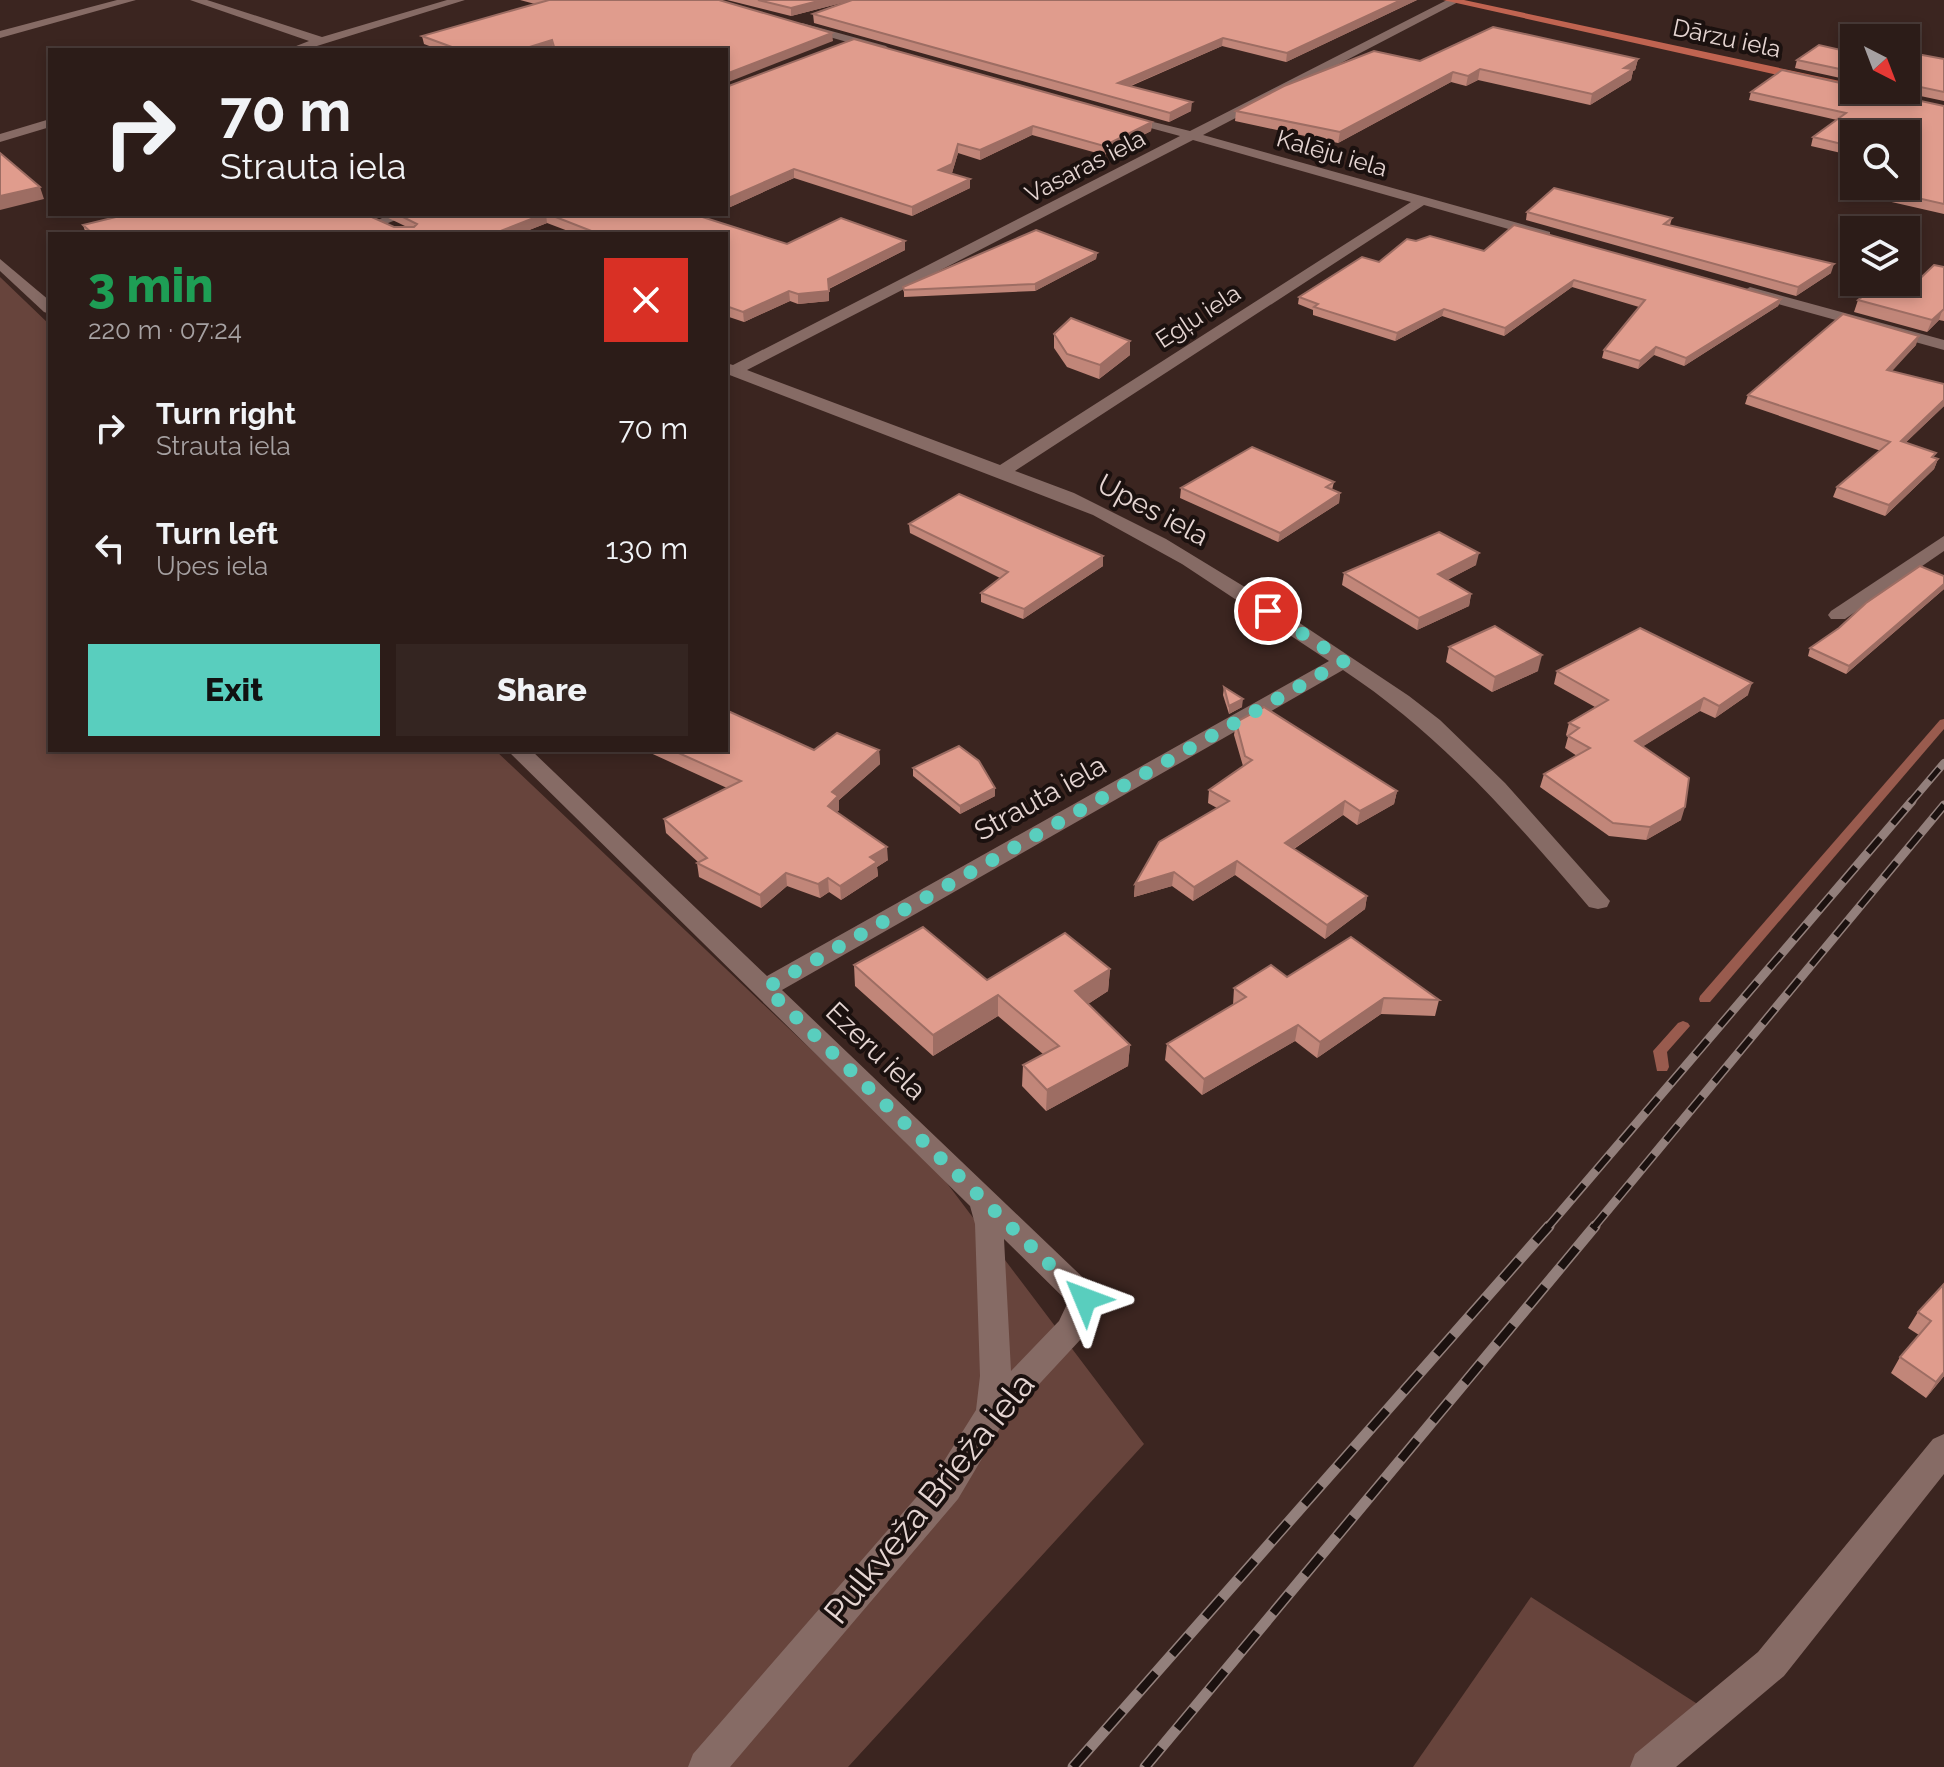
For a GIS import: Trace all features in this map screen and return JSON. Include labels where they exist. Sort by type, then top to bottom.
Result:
[{"type":"main road","name":"Dārzu iela","points":[[1453,0],[1840,85]]},
{"type":"street","points":[[0,35],[130,0]]},
{"type":"street","points":[[196,0],[321,41]]},
{"type":"street","points":[[298,48],[459,0]]},
{"type":"street","name":"Vasaras iela","points":[[730,370],[1453,0]]},
{"type":"street","points":[[820,14],[793,23],[895,51]]},
{"type":"street","points":[[826,51],[854,40]]},
{"type":"street","name":"Kalēju iela","points":[[1102,111],[1558,238]]},
{"type":"street","points":[[0,138],[48,124]]},
{"type":"street","name":"Egļu iela","points":[[1001,472],[1421,201]]},
{"type":"street","points":[[394,216],[376,220],[404,232]]},
{"type":"street","points":[[0,263],[48,307]]},
{"type":"street","points":[[1740,289],[1941,341]]},
{"type":"street","name":"Upes iela","points":[[730,370],[1118,519],[1192,560],[1344,661],[1430,723],[1521,813],[1598,901]]},
{"type":"street","points":[[1838,615],[1944,542]]},
{"type":"street","name":"Strauta iela","points":[[766,988],[1344,661]]},
{"type":"street","name":"Ezeru iela","points":[[520,752],[1085,1299]]},
{"type":"street","points":[[983,1200],[989,1224],[996,1376],[992,1413]]},
{"type":"street","name":"Pulkveža Brieža iela","points":[[706,1767],[946,1488],[992,1413],[1070,1330],[1085,1299]]},
{"type":"street","points":[[1648,1767],[1771,1664],[1944,1449]]},
{"type":"shaded area","points":[[0,277],[48,323],[48,752],[497,752],[934,1166],[1144,1444],[848,1767],[0,1767]]},
{"type":"shaded area","points":[[1531,1597],[1713,1714],[1648,1767],[1413,1767]]},
{"type":"building","points":[[549,0],[719,0],[832,33],[728,73],[728,48],[554,48],[552,40],[526,48],[455,48],[422,36]]},
{"type":"building","points":[[758,0],[822,0],[791,8]]},
{"type":"building","points":[[852,0],[1401,0],[1287,53],[1223,38],[1118,83],[1192,102],[1170,113],[813,14]]},
{"type":"building","points":[[1493,27],[1638,59],[1624,68],[1633,69],[1592,94],[1480,69],[1468,76],[1453,72],[1340,132],[1236,111],[1284,86],[1374,51],[1420,61]]},
{"type":"building","points":[[854,39],[1152,122],[1104,146],[1033,126],[980,150],[958,144],[952,164],[939,170],[970,179],[912,207],[794,169],[728,198],[728,86]]},
{"type":"building","points":[[1819,45],[1840,50],[1840,69],[1797,60]]},
{"type":"building","points":[[1920,55],[1944,59],[1944,92],[1920,87]]},
{"type":"building","points":[[1782,70],[1840,83],[1840,104],[1920,104],[1920,101],[1944,106],[1944,204],[1920,199],[1920,120],[1840,120],[1840,144],[1813,137],[1846,113],[1751,92]]},
{"type":"building","points":[[0,153],[40,187],[0,196]]},
{"type":"building","points":[[1554,188],[1672,218],[1664,224],[1834,264],[1798,287],[1527,212]]},
{"type":"building","points":[[120,216],[369,216],[394,227],[414,227],[417,224],[401,216],[539,216],[498,232],[91,232],[83,225]]},
{"type":"building","points":[[553,216],[699,216],[787,244],[841,218],[905,241],[828,279],[829,291],[798,294],[789,291],[743,312],[728,307],[728,232],[594,232]]},
{"type":"building","points":[[1514,225],[1781,299],[1686,358],[1656,347],[1640,361],[1604,350],[1645,300],[1574,280],[1505,328],[1444,309],[1397,333],[1314,307],[1318,304],[1299,297],[1362,257],[1379,262],[1407,239],[1416,241],[1430,236],[1484,251]]},
{"type":"building","points":[[1036,230],[1097,253],[1035,284],[904,290],[903,287]]},
{"type":"building","points":[[1934,265],[1944,267],[1944,309],[1932,320],[1858,300],[1863,296],[1920,296],[1920,279]]},
{"type":"building","points":[[1843,314],[1919,336],[1887,370],[1944,384],[1944,400],[1901,441],[1936,453],[1932,457],[1938,459],[1889,505],[1837,487],[1890,442],[1748,395]]},
{"type":"building","points":[[1071,318],[1130,341],[1100,365],[1067,354],[1054,334]]},
{"type":"building","points":[[1252,447],[1334,482],[1326,487],[1340,493],[1280,533],[1181,488]]},
{"type":"building","points":[[959,494],[1103,556],[1024,609],[981,593],[1008,572],[909,524]]},
{"type":"building","points":[[1439,532],[1479,553],[1438,574],[1471,594],[1419,618],[1344,573]]},
{"type":"building","points":[[1920,566],[1944,576],[1944,584],[1849,666],[1810,648],[1839,628],[1866,603]]},
{"type":"building","points":[[1495,626],[1542,655],[1495,677],[1449,647]]},
{"type":"building","points":[[1640,628],[1752,683],[1719,706],[1704,698],[1635,741],[1689,778],[1685,807],[1650,827],[1613,823],[1544,774],[1590,748],[1568,736],[1579,728],[1569,723],[1608,700],[1557,671]]},
{"type":"building","points":[[1224,687],[1243,699],[1229,706]]},
{"type":"building","points":[[1264,707],[1397,791],[1360,811],[1345,801],[1285,843],[1367,896],[1327,925],[1237,861],[1194,887],[1174,872],[1135,884],[1159,842],[1229,801],[1209,790],[1252,760],[1245,756],[1236,722]]},
{"type":"building","points":[[728,711],[814,750],[837,733],[879,750],[832,792],[838,796],[828,806],[887,847],[870,857],[877,862],[840,886],[828,878],[818,884],[786,873],[760,895],[697,863],[707,858],[664,819],[741,781],[676,752],[728,752]]},
{"type":"building","points":[[959,746],[979,761],[995,788],[960,806],[913,768]]},
{"type":"building","points":[[923,927],[987,980],[1065,933],[1110,969],[1075,991],[1130,1045],[1047,1090],[1023,1065],[1059,1046],[998,995],[933,1035],[854,965]]},
{"type":"building","points":[[1351,937],[1439,1000],[1384,998],[1320,1042],[1298,1025],[1204,1079],[1167,1044],[1246,997],[1234,988],[1271,965],[1287,977]]},
{"type":"building","points":[[1943,1285],[1944,1372],[1936,1382],[1900,1357],[1931,1321],[1918,1312]]},
{"type":"waterway","points":[[1705,999],[1944,722]]},
{"type":"waterway","points":[[1662,1067],[1660,1051],[1683,1026]]},
{"type":"railway","points":[[1910,803],[1944,763]]},
{"type":"railway","points":[[1547,1228],[1912,801]]},
{"type":"railway","points":[[1593,1228],[1944,805]]},
{"type":"railway","points":[[1073,1767],[1549,1226]]},
{"type":"railway","points":[[1145,1767],[1595,1226]]},
{"type":"route","points":[[1085,1299],[766,988],[1344,661],[1268,611]]}]
